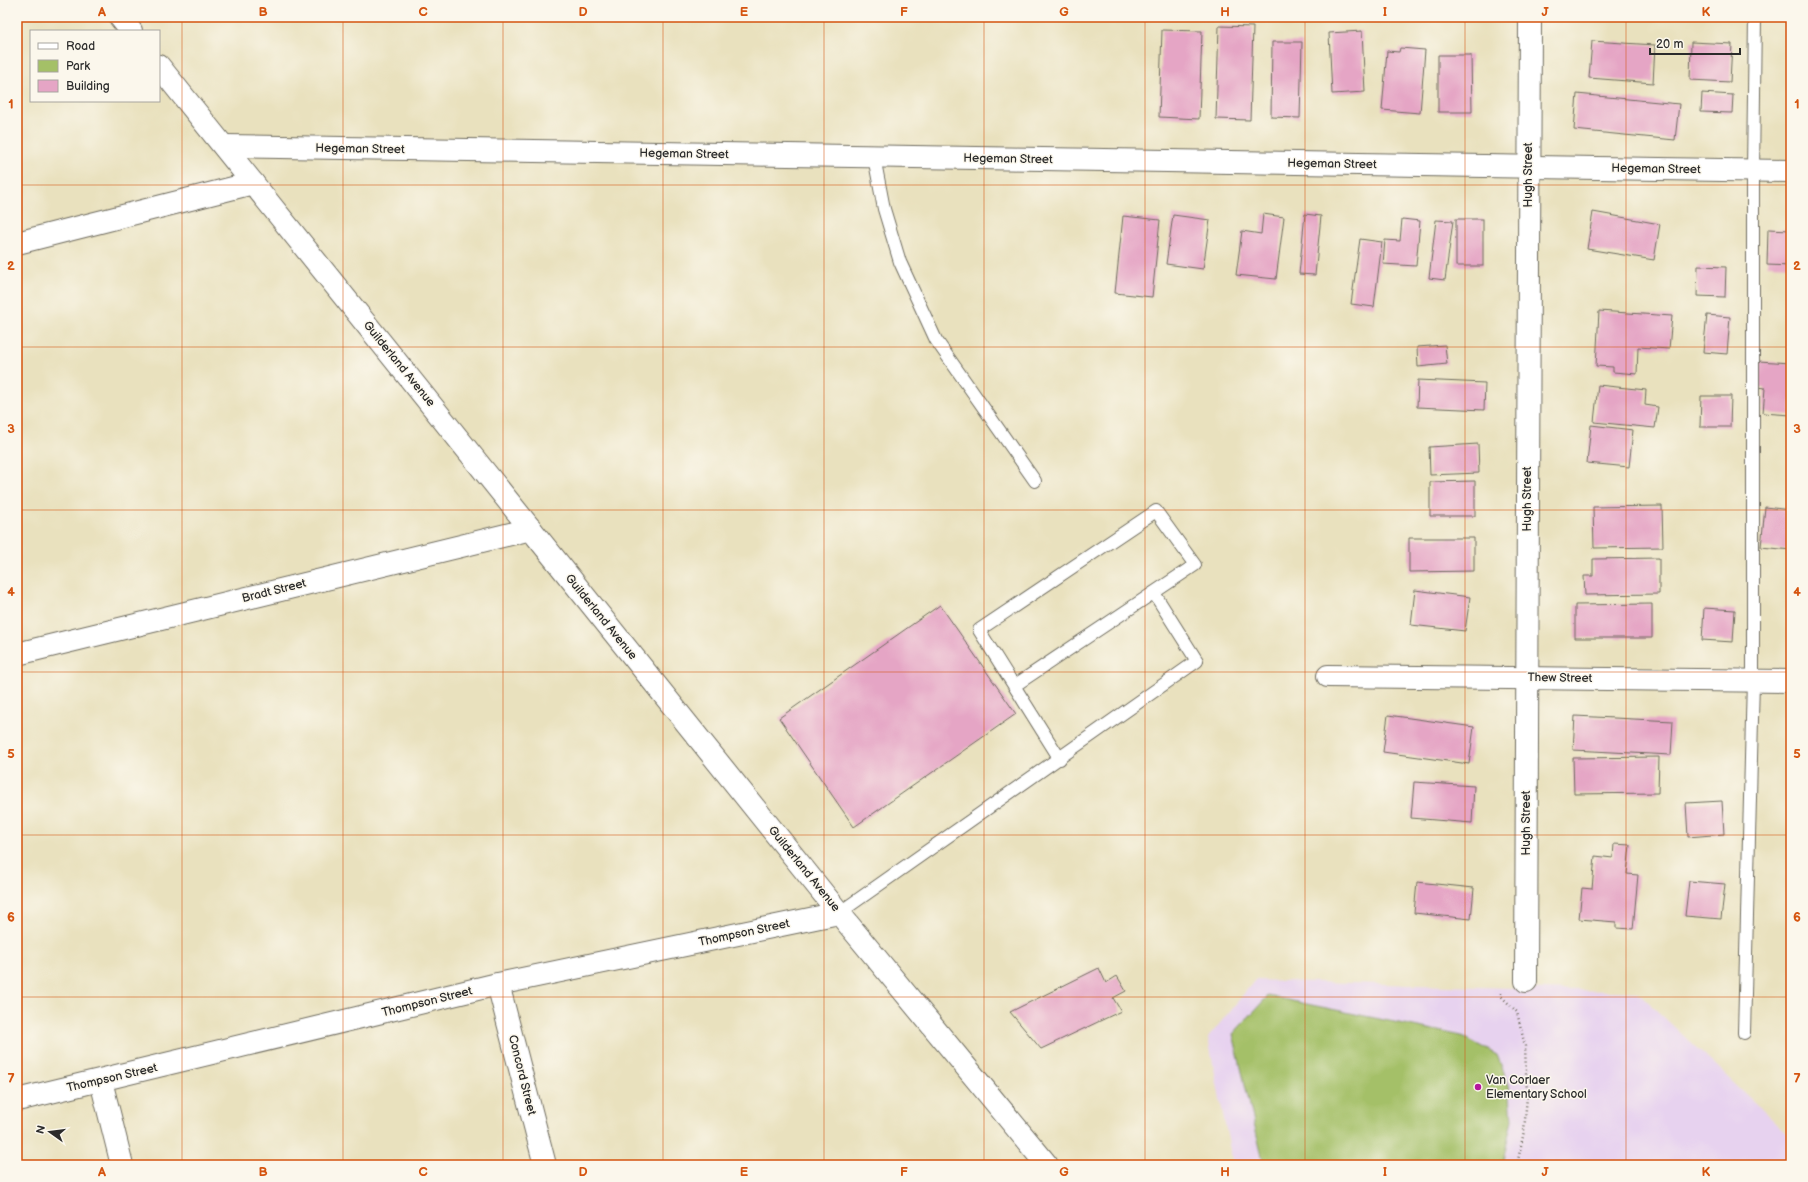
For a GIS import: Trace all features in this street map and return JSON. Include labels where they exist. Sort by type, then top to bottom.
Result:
[{"type":"street","points":[[120,17],[130,30]]},
{"type":"street","name":"Hugh Street","points":[[1526,982],[1528,168],[1530,17]]},
{"type":"street","name":"Guilderland Avenue","points":[[160,67],[839,913],[1047,1165]]},
{"type":"street","name":"Hegeman Street","points":[[224,146],[1791,171]]},
{"type":"street","points":[[17,243],[254,183]]},
{"type":"street","name":"Bradt Street","points":[[17,654],[531,528]]},
{"type":"street","name":"Thew Street","points":[[1328,676],[1791,681]]},
{"type":"street","name":"Thompson Street","points":[[17,1100],[498,984],[839,913]]},
{"type":"street","name":"Concord Street","points":[[498,984],[545,1165]]},
{"type":"street","points":[[101,1080],[122,1165]]},
{"type":"lane","points":[[1744,1032],[1753,680],[1753,171],[1755,17]]},
{"type":"lane","points":[[874,157],[884,209],[900,262],[936,340],[1035,481]]},
{"type":"lane","points":[[1014,686],[1195,565],[1156,511],[979,630],[1014,686],[1060,759]]},
{"type":"lane","points":[[839,913],[1060,759],[1197,661],[1154,593]]},
{"type":"path","points":[[1501,991],[1501,996],[1517,1012],[1525,1046],[1527,1097],[1524,1131],[1517,1165]]},
{"type":"shaded area","name":"Van Corlaer Elementary School","points":[[1255,980],[1637,992],[1791,1137],[1791,1165],[1233,1165],[1208,1038]]},
{"type":"green space","points":[[1268,996],[1462,1036],[1497,1055],[1509,1085],[1512,1119],[1502,1165],[1264,1165],[1233,1034]]},
{"type":"building","points":[[1219,26],[1253,27],[1250,120],[1216,119]]},
{"type":"building","points":[[1162,30],[1202,31],[1199,119],[1159,117]]},
{"type":"building","points":[[1362,31],[1365,92],[1332,94],[1329,33]]},
{"type":"building","points":[[1592,41],[1655,45],[1653,83],[1589,78]]},
{"type":"building","points":[[1272,42],[1302,42],[1300,118],[1271,117]]},
{"type":"building","points":[[1691,42],[1732,44],[1730,82],[1690,80]]},
{"type":"building","points":[[1400,48],[1425,50],[1420,113],[1382,110],[1387,51],[1399,52]]},
{"type":"building","points":[[1438,55],[1471,55],[1472,112],[1438,112]]},
{"type":"building","points":[[1702,93],[1733,95],[1732,113],[1701,112]]},
{"type":"building","points":[[1577,94],[1679,104],[1675,140],[1574,130]]},
{"type":"building","points":[[1593,212],[1660,224],[1654,260],[1587,249]]},
{"type":"building","points":[[1263,214],[1284,217],[1276,279],[1236,275],[1242,231],[1261,234]]},
{"type":"building","points":[[1305,214],[1321,216],[1315,275],[1299,274]]},
{"type":"building","points":[[1173,215],[1210,220],[1203,269],[1166,264]]},
{"type":"building","points":[[1123,216],[1160,220],[1152,297],[1115,293]]},
{"type":"building","points":[[1402,219],[1420,221],[1416,266],[1383,264],[1385,240],[1400,241]]},
{"type":"building","points":[[1456,219],[1483,219],[1483,266],[1456,266]]},
{"type":"building","points":[[1436,220],[1453,221],[1445,280],[1429,278]]},
{"type":"building","points":[[1768,229],[1791,230],[1791,266],[1767,265]]},
{"type":"building","points":[[1360,239],[1382,242],[1374,307],[1351,304]]},
{"type":"building","points":[[1698,266],[1726,267],[1725,297],[1697,296]]},
{"type":"building","points":[[1599,311],[1672,316],[1669,349],[1638,347],[1637,374],[1613,372],[1613,367],[1596,366]]},
{"type":"building","points":[[1707,315],[1730,317],[1727,354],[1703,352]]},
{"type":"building","points":[[1445,345],[1447,364],[1418,367],[1417,347]]},
{"type":"building","points":[[1758,361],[1791,363],[1791,415],[1763,413],[1765,388],[1757,387]]},
{"type":"building","points":[[1418,380],[1485,383],[1484,410],[1417,407]]},
{"type":"building","points":[[1598,385],[1646,390],[1645,405],[1658,407],[1655,428],[1594,422]]},
{"type":"building","points":[[1701,396],[1731,396],[1730,427],[1700,427]]},
{"type":"building","points":[[1591,425],[1633,430],[1629,467],[1587,463]]},
{"type":"building","points":[[1478,444],[1479,473],[1430,475],[1429,447]]},
{"type":"building","points":[[1475,481],[1475,516],[1430,516],[1430,482]]},
{"type":"building","points":[[1662,506],[1663,547],[1594,548],[1593,507]]},
{"type":"building","points":[[1765,507],[1791,510],[1791,550],[1761,547]]},
{"type":"building","points":[[1409,538],[1474,538],[1474,571],[1409,572]]},
{"type":"building","points":[[1659,558],[1659,594],[1585,595],[1584,576],[1593,576],[1593,559]]},
{"type":"building","points":[[1415,590],[1470,597],[1465,631],[1411,625]]},
{"type":"building","points":[[1652,604],[1652,638],[1575,638],[1575,605]]},
{"type":"building","points":[[940,605],[1016,714],[854,827],[779,718]]},
{"type":"building","points":[[1704,608],[1735,610],[1733,642],[1702,640]]},
{"type":"building","points":[[1388,715],[1474,727],[1469,764],[1383,752]]},
{"type":"building","points":[[1575,716],[1673,721],[1671,755],[1573,750]]},
{"type":"building","points":[[1659,757],[1658,793],[1574,794],[1573,758]]},
{"type":"building","points":[[1414,782],[1474,786],[1472,823],[1411,818]]},
{"type":"building","points":[[1722,801],[1724,834],[1688,837],[1686,803]]},
{"type":"building","points":[[1614,844],[1630,845],[1627,874],[1638,875],[1633,929],[1616,928],[1616,922],[1579,919],[1582,888],[1592,889],[1595,856],[1613,858]]},
{"type":"building","points":[[1689,881],[1725,884],[1721,919],[1685,916]]},
{"type":"building","points":[[1417,882],[1474,888],[1471,919],[1414,913]]},
{"type":"building","points":[[1099,968],[1106,983],[1117,976],[1126,991],[1113,998],[1121,1011],[1041,1049],[1010,1012]]},
{"type":"place","name":"Van Corlaer Elementary School","points":[[1478,1087]]}]
